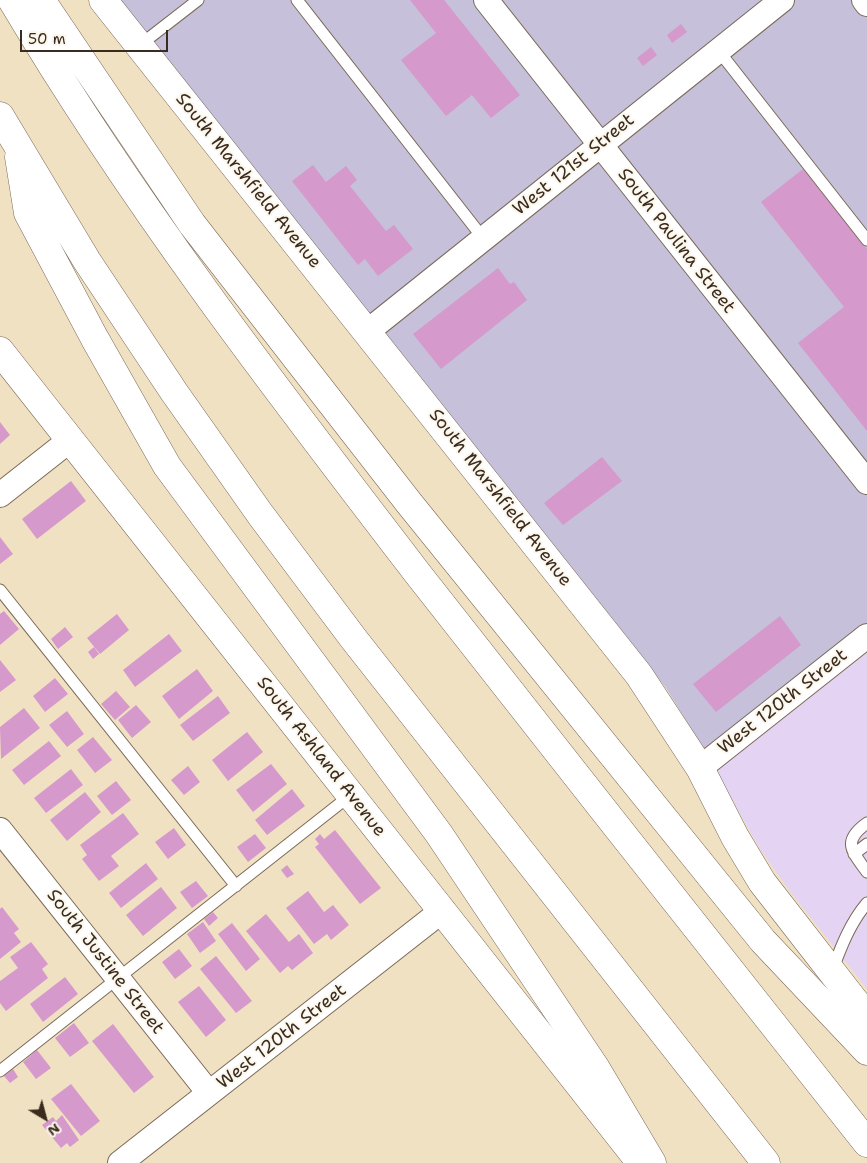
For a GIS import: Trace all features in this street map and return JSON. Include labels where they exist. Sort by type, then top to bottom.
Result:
[{"type":"main road","points":[[12,0],[138,198],[270,380],[551,744],[867,1143]]},
{"type":"main road","points":[[40,0],[192,224],[409,503],[763,941],[867,1051]]},
{"type":"main road","name":"South Marshfield Avenue","points":[[103,0],[639,674],[700,768],[735,836],[762,882],[867,1017]]},
{"type":"main road","points":[[0,116],[88,261],[174,392],[260,514],[365,654],[766,1163]]},
{"type":"main road","points":[[16,143],[28,213],[95,339],[167,466],[439,834],[595,1067],[652,1163]]},
{"type":"main road","name":"South Ashland Avenue","points":[[0,351],[352,794],[641,1163]]},
{"type":"street","name":"South Paulina Street","points":[[486,0],[867,482]]},
{"type":"street","name":"West 121st Street","points":[[368,331],[782,0]]},
{"type":"street","points":[[864,0],[867,4]]},
{"type":"street","points":[[0,495],[70,440]]},
{"type":"street","name":"West 120th Street","points":[[700,768],[867,636]]},
{"type":"street","name":"South Justine Street","points":[[0,830],[209,1093]]},
{"type":"street","name":"West 120th Street","points":[[120,1163],[443,910]]},
{"type":"lane","points":[[140,45],[198,0]]},
{"type":"lane","points":[[297,0],[483,238]]},
{"type":"lane","points":[[718,50],[867,240]]},
{"type":"lane","points":[[0,590],[236,886]]},
{"type":"lane","points":[[0,1071],[352,794]]},
{"type":"lane","points":[[866,868],[854,854],[851,841],[855,831],[867,822]]},
{"type":"lane","points":[[854,854],[867,844]]},
{"type":"lane","points":[[832,973],[841,945],[867,903]]},
{"type":"shaded area","points":[[119,0],[867,0],[867,632],[708,756],[666,688]]},
{"type":"shaded area","points":[[867,632],[867,989],[788,889],[758,846],[708,756]]},
{"type":"building","points":[[410,0],[444,0],[520,95],[491,118],[472,95],[446,116],[401,60],[436,33]]},
{"type":"building","points":[[681,24],[687,32],[672,43],[667,35]]},
{"type":"building","points":[[651,47],[657,55],[643,66],[637,58]]},
{"type":"building","points":[[313,165],[326,182],[346,166],[357,180],[350,186],[386,231],[394,225],[413,249],[378,276],[365,259],[358,265],[292,181]]},
{"type":"building","points":[[803,169],[867,249],[867,431],[798,343],[844,307],[761,202]]},
{"type":"building","points":[[498,268],[510,284],[514,282],[527,300],[441,369],[413,334]]},
{"type":"building","points":[[0,422],[10,435],[0,444]]},
{"type":"building","points":[[602,457],[622,481],[563,525],[544,503]]},
{"type":"building","points":[[71,481],[86,501],[37,539],[22,519]]},
{"type":"building","points":[[0,537],[13,554],[0,564]]},
{"type":"building","points":[[4,611],[19,629],[0,645],[0,614]]},
{"type":"building","points":[[117,614],[129,630],[100,654],[87,638]]},
{"type":"building","points":[[780,616],[801,645],[716,712],[693,684]]},
{"type":"building","points":[[65,627],[73,637],[58,649],[51,639]]},
{"type":"building","points":[[169,634],[182,651],[135,687],[123,670]]},
{"type":"building","points":[[94,647],[99,654],[93,659],[88,652]]},
{"type":"building","points":[[0,660],[16,680],[0,692]]},
{"type":"building","points":[[197,669],[213,691],[179,719],[162,696]]},
{"type":"building","points":[[55,678],[68,694],[45,712],[33,696]]},
{"type":"building","points":[[116,691],[130,707],[115,720],[101,704]]},
{"type":"building","points":[[218,696],[230,713],[193,741],[180,725]]},
{"type":"building","points":[[136,705],[151,722],[132,738],[118,720]]},
{"type":"building","points":[[24,708],[40,728],[1,759],[0,727]]},
{"type":"building","points":[[67,711],[84,734],[67,747],[49,725]]},
{"type":"building","points":[[247,732],[263,752],[228,781],[212,760]]},
{"type":"building","points":[[93,737],[112,760],[95,773],[77,750]]},
{"type":"building","points":[[49,741],[61,756],[24,785],[12,770]]},
{"type":"building","points":[[271,764],[287,784],[253,812],[236,790]]},
{"type":"building","points":[[188,766],[200,782],[184,795],[171,780]]},
{"type":"building","points":[[71,769],[83,785],[46,813],[34,798]]},
{"type":"building","points":[[116,781],[131,800],[112,815],[97,796]]},
{"type":"building","points":[[292,789],[305,806],[267,835],[255,820]]},
{"type":"building","points":[[85,792],[101,812],[67,841],[50,820]]},
{"type":"building","points":[[123,813],[139,834],[111,856],[119,866],[99,881],[82,859],[87,855],[80,845]]},
{"type":"building","points":[[174,828],[186,845],[168,859],[155,842]]},
{"type":"building","points":[[335,830],[381,888],[360,904],[315,847],[319,844],[315,839],[320,834],[324,839]]},
{"type":"building","points":[[255,834],[266,848],[248,862],[237,847]]},
{"type":"building","points":[[146,863],[158,879],[121,908],[109,893]]},
{"type":"building","points":[[287,865],[294,874],[287,878],[281,870]]},
{"type":"building","points":[[196,881],[208,896],[192,908],[180,892]]},
{"type":"building","points":[[161,887],[177,908],[143,936],[126,915]]},
{"type":"building","points":[[308,891],[324,912],[333,905],[349,925],[331,940],[327,934],[314,944],[286,908]]},
{"type":"building","points":[[2,907],[19,929],[14,933],[21,942],[0,959],[0,909]]},
{"type":"building","points":[[213,912],[218,918],[209,926],[204,919]]},
{"type":"building","points":[[266,914],[289,942],[299,934],[313,953],[292,970],[288,966],[280,973],[246,931]]},
{"type":"building","points":[[203,922],[216,941],[200,953],[187,934]]},
{"type":"building","points":[[232,923],[260,959],[246,971],[218,934]]},
{"type":"building","points":[[31,942],[48,964],[42,969],[48,978],[6,1011],[0,1003],[0,981],[18,968],[10,957]]},
{"type":"building","points":[[179,949],[192,966],[175,979],[162,962]]},
{"type":"building","points":[[216,956],[252,1001],[236,1013],[200,969]]},
{"type":"building","points":[[65,977],[78,994],[43,1022],[30,1004]]},
{"type":"building","points":[[199,986],[226,1020],[206,1037],[178,1002]]},
{"type":"building","points":[[74,1023],[89,1043],[70,1057],[55,1038]]},
{"type":"building","points":[[113,1024],[154,1077],[134,1093],[92,1041]]},
{"type":"building","points":[[37,1050],[51,1068],[36,1079],[23,1062]]},
{"type":"building","points":[[13,1069],[18,1077],[10,1083],[4,1076]]},
{"type":"building","points":[[71,1084],[100,1121],[81,1136],[51,1099]]},
{"type":"building","points":[[62,1115],[79,1140],[70,1147],[67,1143],[61,1148],[42,1125],[53,1117],[56,1121]]}]
